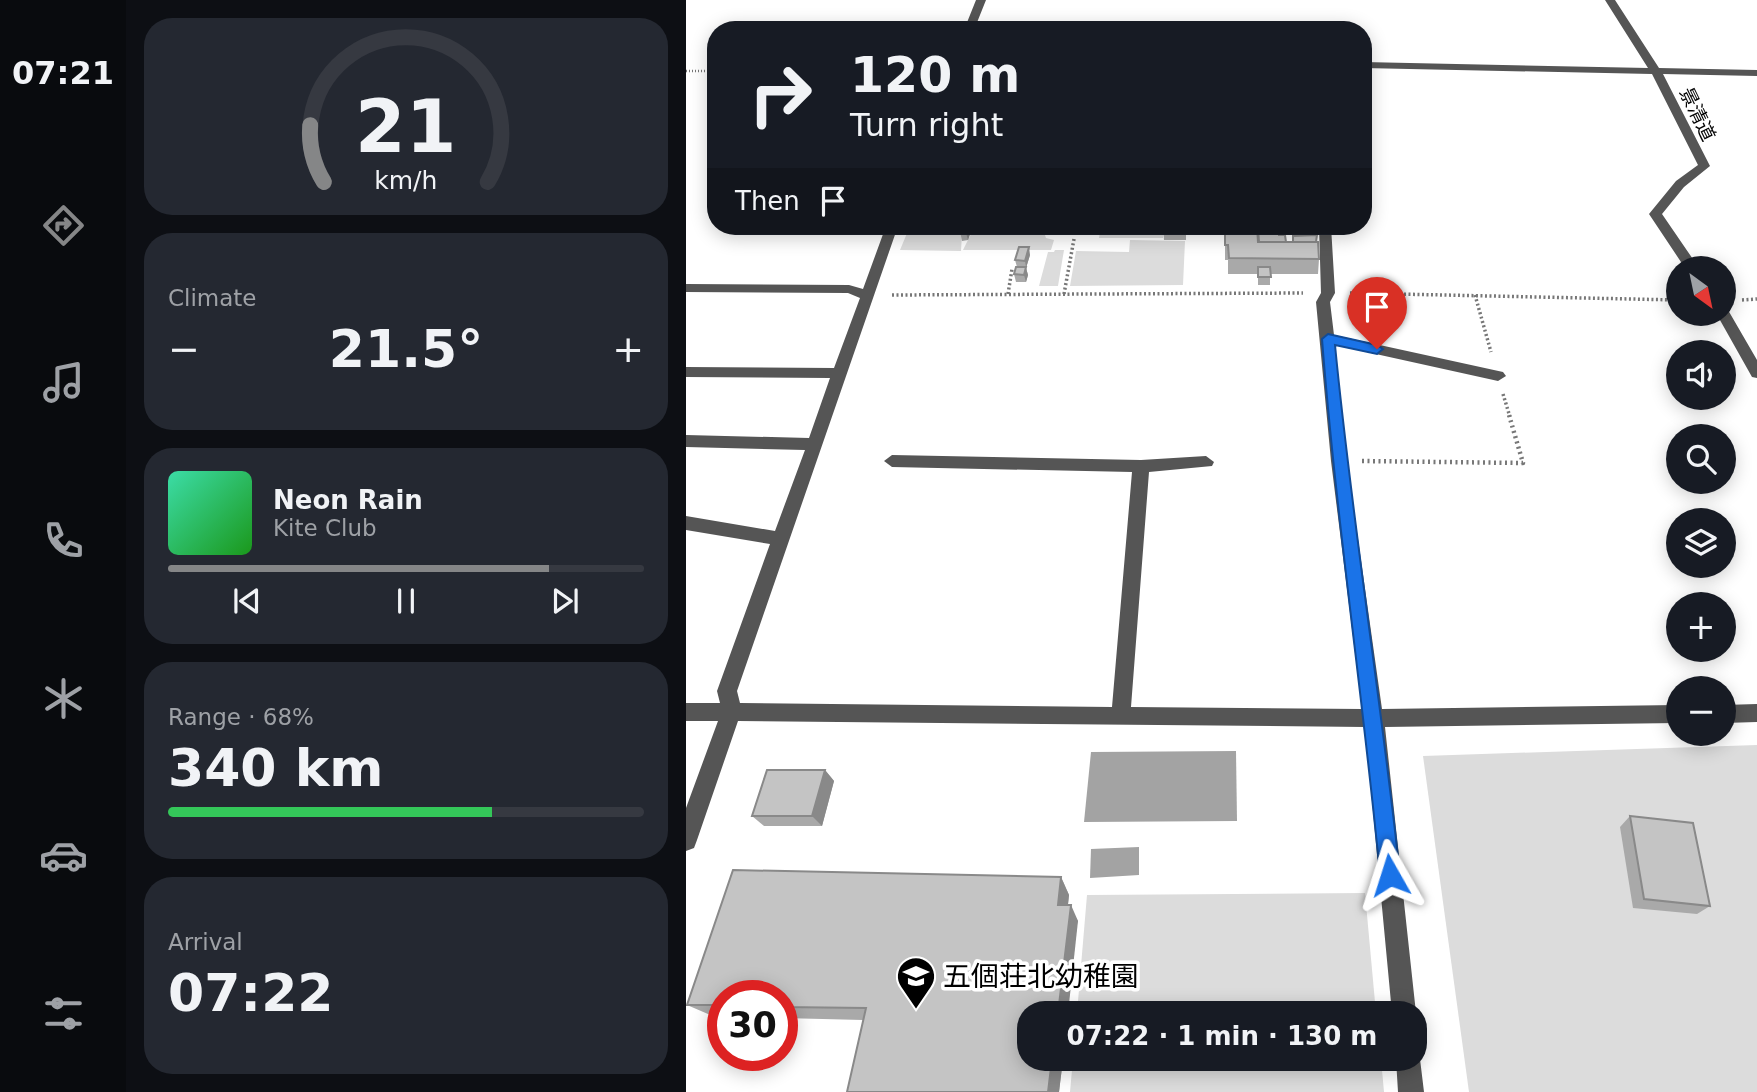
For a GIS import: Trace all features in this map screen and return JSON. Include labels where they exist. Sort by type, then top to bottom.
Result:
[{"type":"street","points":[[973,21],[981,0]]},
{"type":"street","name":"景清道","points":[[1611,0],[1663,83],[1704,166],[1680,184],[1655,214],[1684,256]]},
{"type":"street","points":[[1372,65],[1757,74]]},
{"type":"street","points":[[686,840],[717,747],[732,713],[727,691],[889,235]]},
{"type":"street","points":[[1325,235],[1328,293],[1323,302],[1339,461],[1373,718],[1403,1001]]},
{"type":"street","points":[[686,288],[849,289],[866,295]]},
{"type":"street","points":[[1730,326],[1757,373]]},
{"type":"street","points":[[1328,339],[1498,376]]},
{"type":"street","points":[[686,373],[839,373]]},
{"type":"street","points":[[686,441],[814,444]]},
{"type":"street","points":[[892,461],[1141,466],[1206,462]]},
{"type":"street","points":[[1121,714],[1141,466]]},
{"type":"street","points":[[686,523],[780,539]]},
{"type":"street","points":[[686,712],[1373,718],[1666,714]]},
{"type":"street","points":[[1736,714],[1757,713]]},
{"type":"street","points":[[1409,1071],[1411,1092]]},
{"type":"path","points":[[686,71],[707,71]]},
{"type":"path","points":[[1065,290],[1074,239]]},
{"type":"path","points":[[1009,290],[1014,269],[1012,270]]},
{"type":"path","points":[[866,295],[1065,290],[1666,300]]},
{"type":"path","points":[[1339,461],[1523,463],[1475,295]]},
{"type":"shaded area","points":[[906,235],[962,235],[961,251],[900,250]]},
{"type":"shaded area","points":[[970,235],[1045,235],[1054,240],[1051,250],[963,250]]},
{"type":"shaded area","points":[[1100,235],[1163,235],[1163,238],[1099,238]]},
{"type":"shaded area","points":[[1130,240],[1185,241],[1183,285],[1070,286],[1076,251],[1129,252]]},
{"type":"shaded area","points":[[1064,250],[1058,286],[1039,286],[1048,252]]},
{"type":"shaded area","points":[[1757,745],[1757,1092],[1469,1092],[1423,756]]},
{"type":"shaded area","points":[[1236,751],[1237,821],[1084,822],[1091,752]]},
{"type":"shaded area","points":[[1139,847],[1139,875],[1090,878],[1091,849]]},
{"type":"shaded area","points":[[1365,893],[1375,1001],[1078,1001],[1087,895]]},
{"type":"shaded area","points":[[1072,1071],[1382,1071],[1384,1092],[1070,1092]]},
{"type":"building","points":[[1225,235],[1258,235],[1258,242],[1318,242],[1319,259],[1229,258],[1228,245],[1225,245]]},
{"type":"building","points":[[1258,235],[1285,235],[1286,242],[1259,242]]},
{"type":"building","points":[[1317,235],[1316,242],[1293,242],[1293,236]]},
{"type":"building","points":[[1019,247],[1029,247],[1025,261],[1015,260]]},
{"type":"building","points":[[1016,267],[1026,267],[1024,275],[1014,274]]},
{"type":"building","points":[[1258,267],[1270,267],[1271,277],[1258,277]]},
{"type":"building","points":[[767,770],[825,770],[812,816],[752,816]]},
{"type":"building","points":[[1630,816],[1693,823],[1710,906],[1644,899]]},
{"type":"building","points":[[733,870],[1061,877],[1058,905],[1071,905],[1059,1001],[1017,1001],[1017,1071],[1051,1071],[1048,1092],[847,1092],[866,1008],[798,1007],[798,980],[707,980],[707,1005],[687,1005]]},
{"type":"place","name":"五個荘北幼稚園","points":[[916,1010]]},
{"type":"route","points":[[1377,349],[1328,339],[1339,461],[1376,737],[1390,875]]}]
